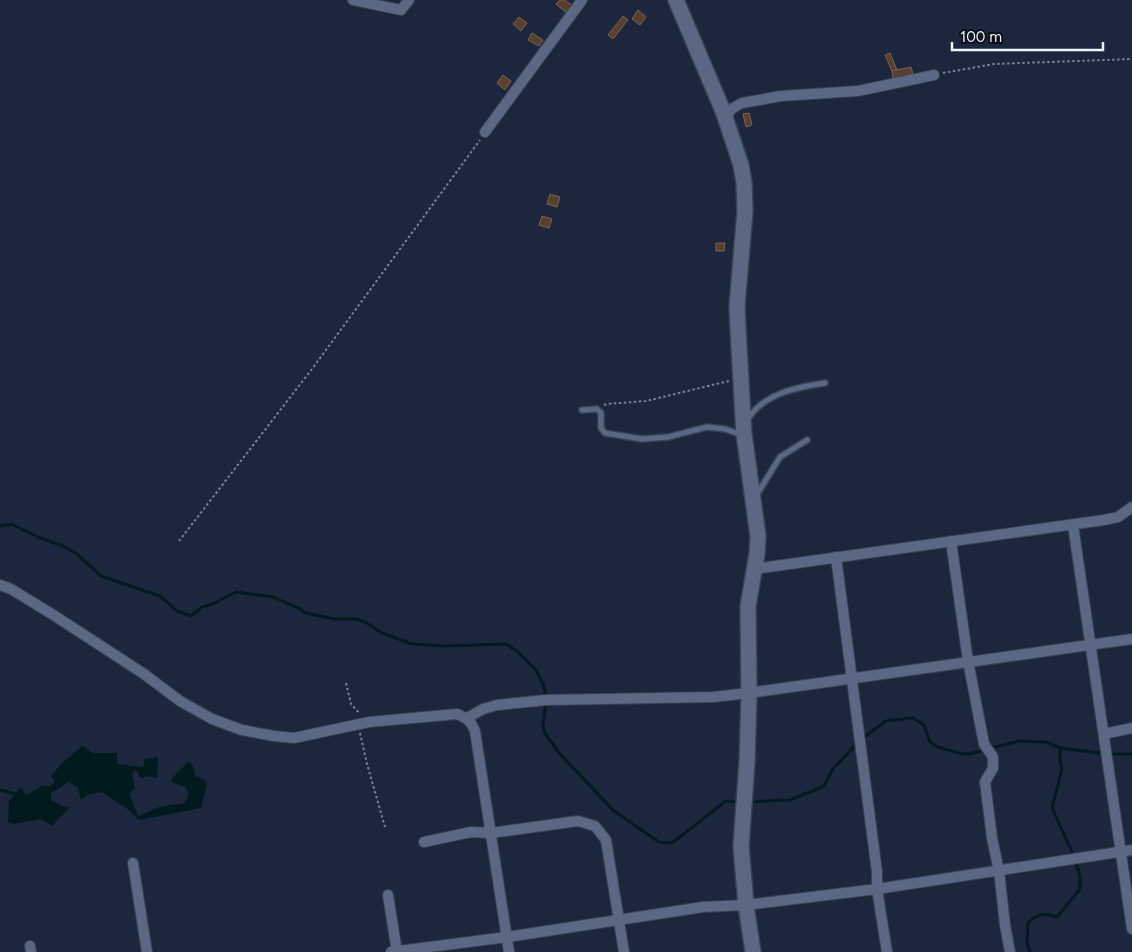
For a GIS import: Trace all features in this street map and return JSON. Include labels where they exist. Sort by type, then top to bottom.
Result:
[{"type":"street","points":[[353,0],[401,10],[409,0]]},
{"type":"street","points":[[486,132],[582,0]]},
{"type":"street","points":[[676,0],[725,116],[741,165],[744,183],[745,210],[737,306],[744,431],[758,536],[748,606],[749,694],[747,762],[742,826],[742,872],[753,952]]},
{"type":"street","points":[[725,116],[733,108],[742,104],[781,96],[858,91],[934,75]]},
{"type":"street","points":[[754,569],[1073,525],[1118,516],[1132,507]]},
{"type":"street","points":[[1073,525],[1132,929]]},
{"type":"street","points":[[951,542],[968,661],[984,744],[992,757],[993,768],[985,782],[1010,952]]},
{"type":"street","points":[[836,557],[877,872],[877,889],[887,952]]},
{"type":"street","points":[[0,585],[11,589],[55,616],[144,674],[180,701],[212,719],[242,730],[294,738],[369,722],[457,714],[467,718],[472,723],[475,731],[509,952]]},
{"type":"street","points":[[467,718],[483,709],[497,705],[546,700],[713,697],[749,694],[968,661],[1132,639]]},
{"type":"street","points":[[1104,734],[1132,728]]},
{"type":"street","points":[[424,842],[472,832],[491,833],[578,821],[596,826],[606,840],[624,952]]},
{"type":"street","points":[[391,952],[619,921],[703,907],[746,905],[877,889],[1132,850]]},
{"type":"street","points":[[133,863],[147,952]]},
{"type":"street","points":[[388,895],[397,952]]},
{"type":"lane","points":[[582,410],[597,409],[601,413],[601,428],[605,433],[642,440],[668,437],[707,427],[744,431],[751,414],[762,403],[781,393],[825,383]]},
{"type":"lane","points":[[753,501],[780,457],[807,440]]},
{"type":"path","points":[[934,75],[994,64],[1132,60]]},
{"type":"path","points":[[179,540],[312,369],[486,132]]},
{"type":"path","points":[[597,409],[606,404],[646,401],[741,378]]},
{"type":"path","points":[[346,683],[351,704],[369,722]]},
{"type":"path","points":[[358,725],[385,827]]},
{"type":"shaded area","points":[[82,746],[93,753],[117,753],[117,764],[143,767],[145,759],[158,757],[157,778],[149,776],[141,778],[136,770],[132,773],[135,788],[129,794],[138,816],[159,807],[185,803],[189,793],[185,787],[171,782],[173,777],[189,761],[193,766],[195,776],[205,780],[207,785],[201,808],[139,820],[129,810],[102,792],[87,795],[81,800],[78,788],[69,782],[51,793],[51,800],[62,806],[70,807],[52,826],[41,819],[14,824],[8,822],[9,801],[21,787],[26,795],[42,786],[50,786],[55,782],[51,776],[60,765]]},
{"type":"building","points":[[560,0],[565,0],[574,7],[568,14],[556,4]]},
{"type":"building","points":[[638,10],[646,17],[640,25],[632,19]]},
{"type":"building","points":[[623,16],[628,20],[613,39],[608,35]]},
{"type":"building","points":[[519,17],[527,23],[521,31],[513,24]]},
{"type":"building","points":[[532,33],[543,40],[539,46],[528,40]]},
{"type":"building","points":[[890,53],[897,70],[892,71],[885,55]]},
{"type":"building","points":[[911,67],[913,74],[893,78],[892,71]]},
{"type":"building","points":[[503,75],[511,81],[505,90],[497,83]]},
{"type":"building","points":[[749,113],[752,125],[746,127],[743,114]]},
{"type":"building","points":[[550,194],[560,197],[557,207],[547,204]]},
{"type":"building","points":[[542,216],[552,219],[549,228],[539,225]]},
{"type":"building","points":[[716,243],[725,243],[724,251],[716,251]]},
{"type":"waterway","points":[[0,526],[11,524],[63,546],[77,554],[101,576],[160,596],[177,611],[191,616],[202,607],[213,604],[236,592],[273,597],[306,613],[334,619],[356,619],[365,622],[382,633],[412,644],[445,646],[506,644],[518,652],[536,670],[544,686],[546,700],[544,732],[560,754],[614,811],[659,842],[672,843],[726,801],[740,802]]},
{"type":"waterway","points":[[749,802],[790,800],[824,786],[833,769],[860,740],[886,721],[913,718],[924,725],[930,742],[938,747],[958,753],[969,754],[1019,741],[1046,742],[1060,748],[1107,754],[1132,754]]},
{"type":"waterway","points":[[1030,952],[1027,943],[1028,923],[1041,915],[1057,917],[1080,889],[1080,877],[1075,859],[1052,808],[1062,769],[1060,748]]},
{"type":"waterway","points":[[0,790],[16,794]]}]
